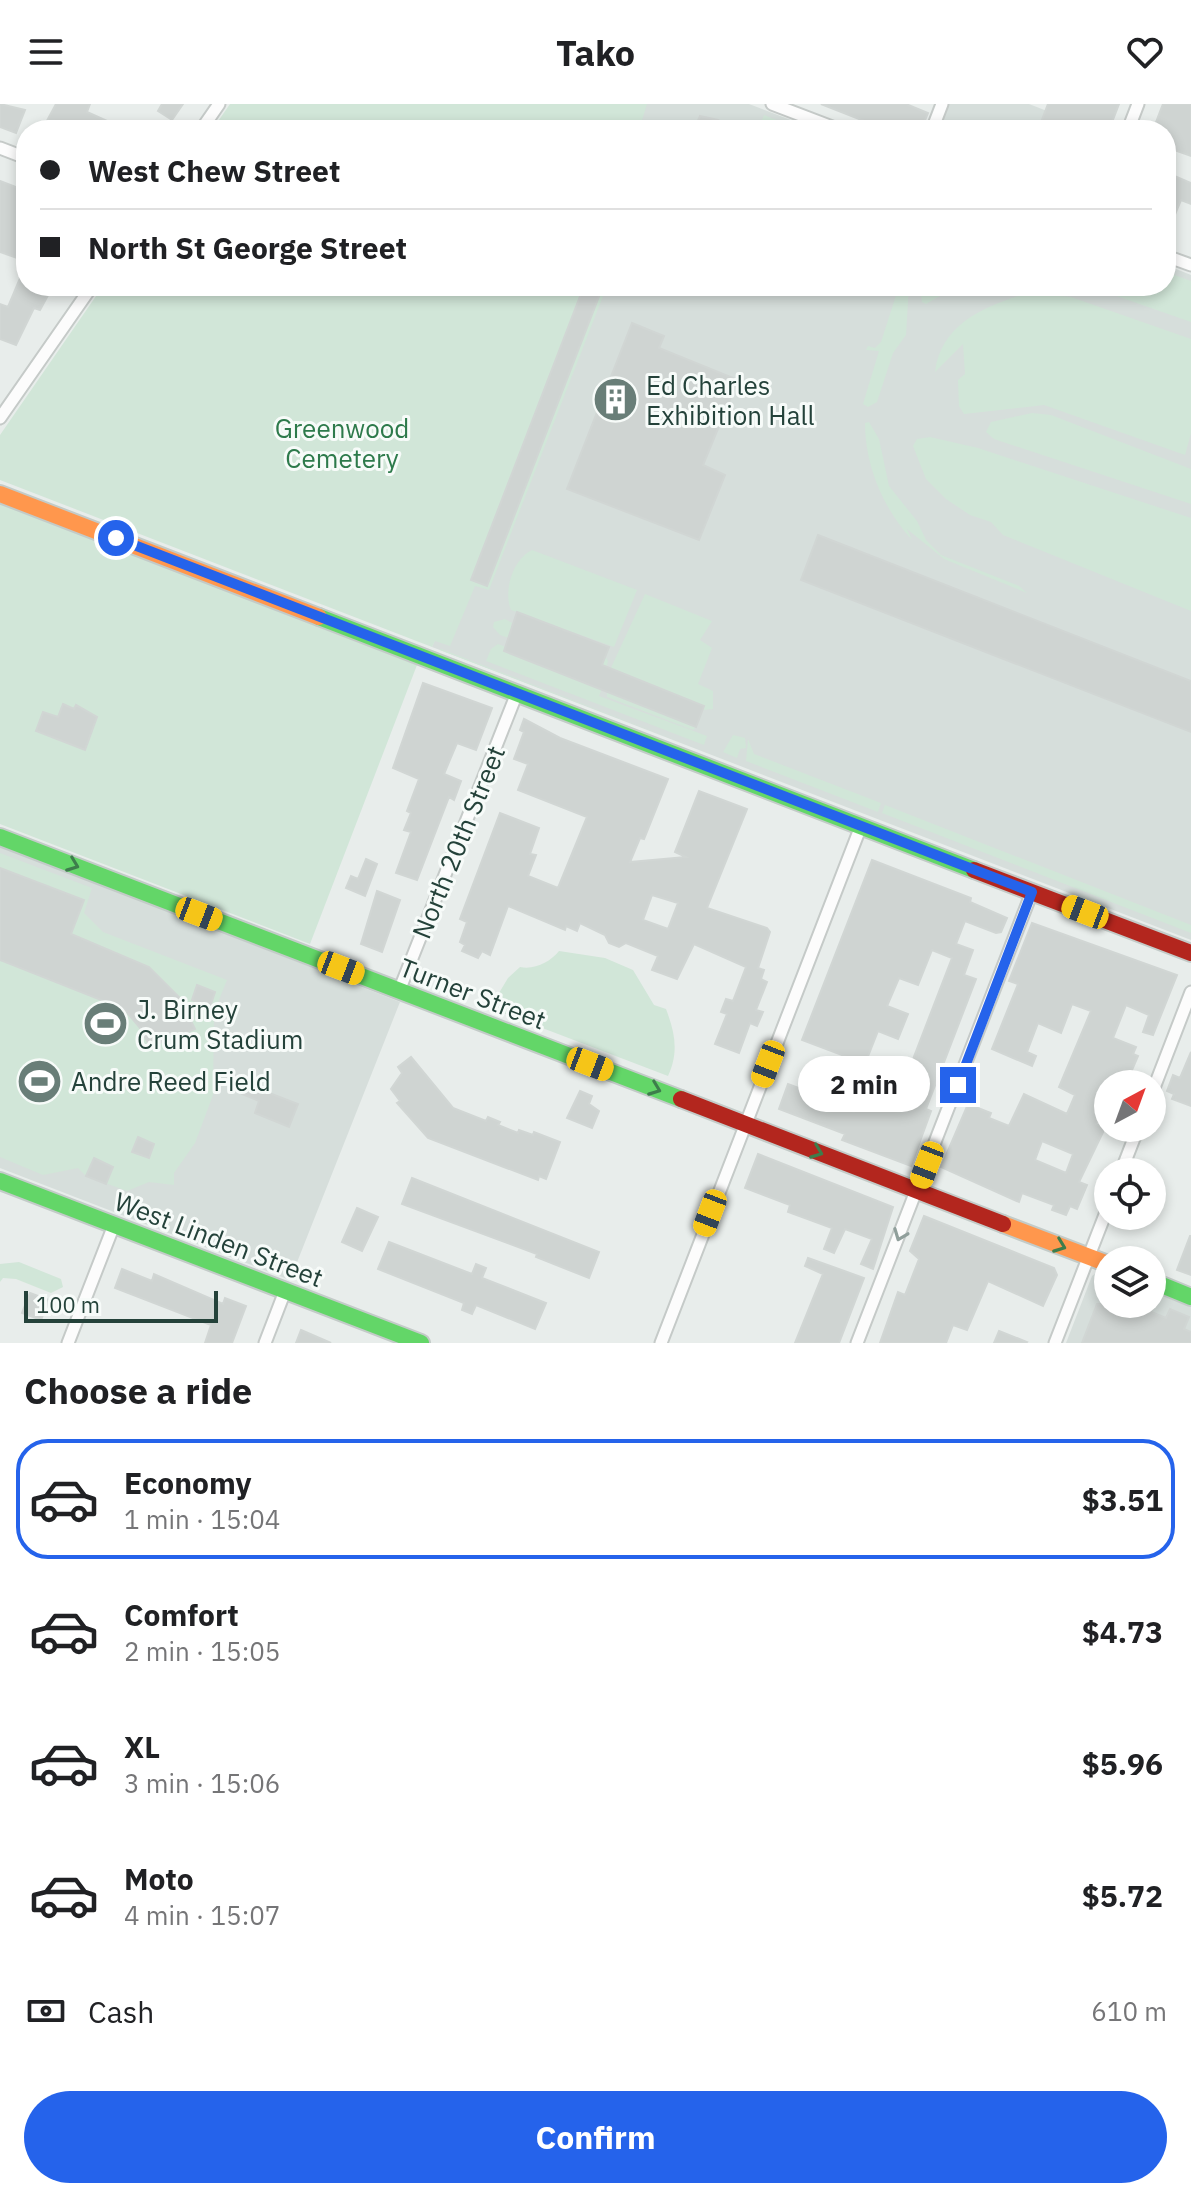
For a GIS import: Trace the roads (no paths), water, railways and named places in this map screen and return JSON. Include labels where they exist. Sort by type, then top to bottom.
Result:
[{"type":"street","points":[[772,104],[814,120]]},
{"type":"street","points":[[0,418],[85,296]]},
{"type":"street","points":[[0,494],[1191,953]]},
{"type":"street","name":"North 20th Street","points":[[399,991],[517,693]]},
{"type":"street","points":[[661,1343],[861,826]]},
{"type":"street","name":"Turner Street","points":[[0,837],[1094,1259]]},
{"type":"street","points":[[857,1343],[1032,892]]},
{"type":"street","points":[[1161,1070],[1191,992]]},
{"type":"street","name":"West Linden Street","points":[[0,1181],[421,1343]]},
{"type":"street","points":[[68,1343],[114,1225]]},
{"type":"street","points":[[1055,1343],[1099,1230]]},
{"type":"street","points":[[1166,1287],[1191,1297]]},
{"type":"street","points":[[265,1343],[285,1291]]},
{"type":"place","name":"Ed Charles Exhibition Hall","points":[[615,400]]},
{"type":"place","name":"J. Birney Crum Stadium","points":[[106,1024]]},
{"type":"place","name":"Andre Reed Field","points":[[40,1081]]},
{"type":"park label","name":"Greenwood Cemetery","points":[[342,443]]}]
